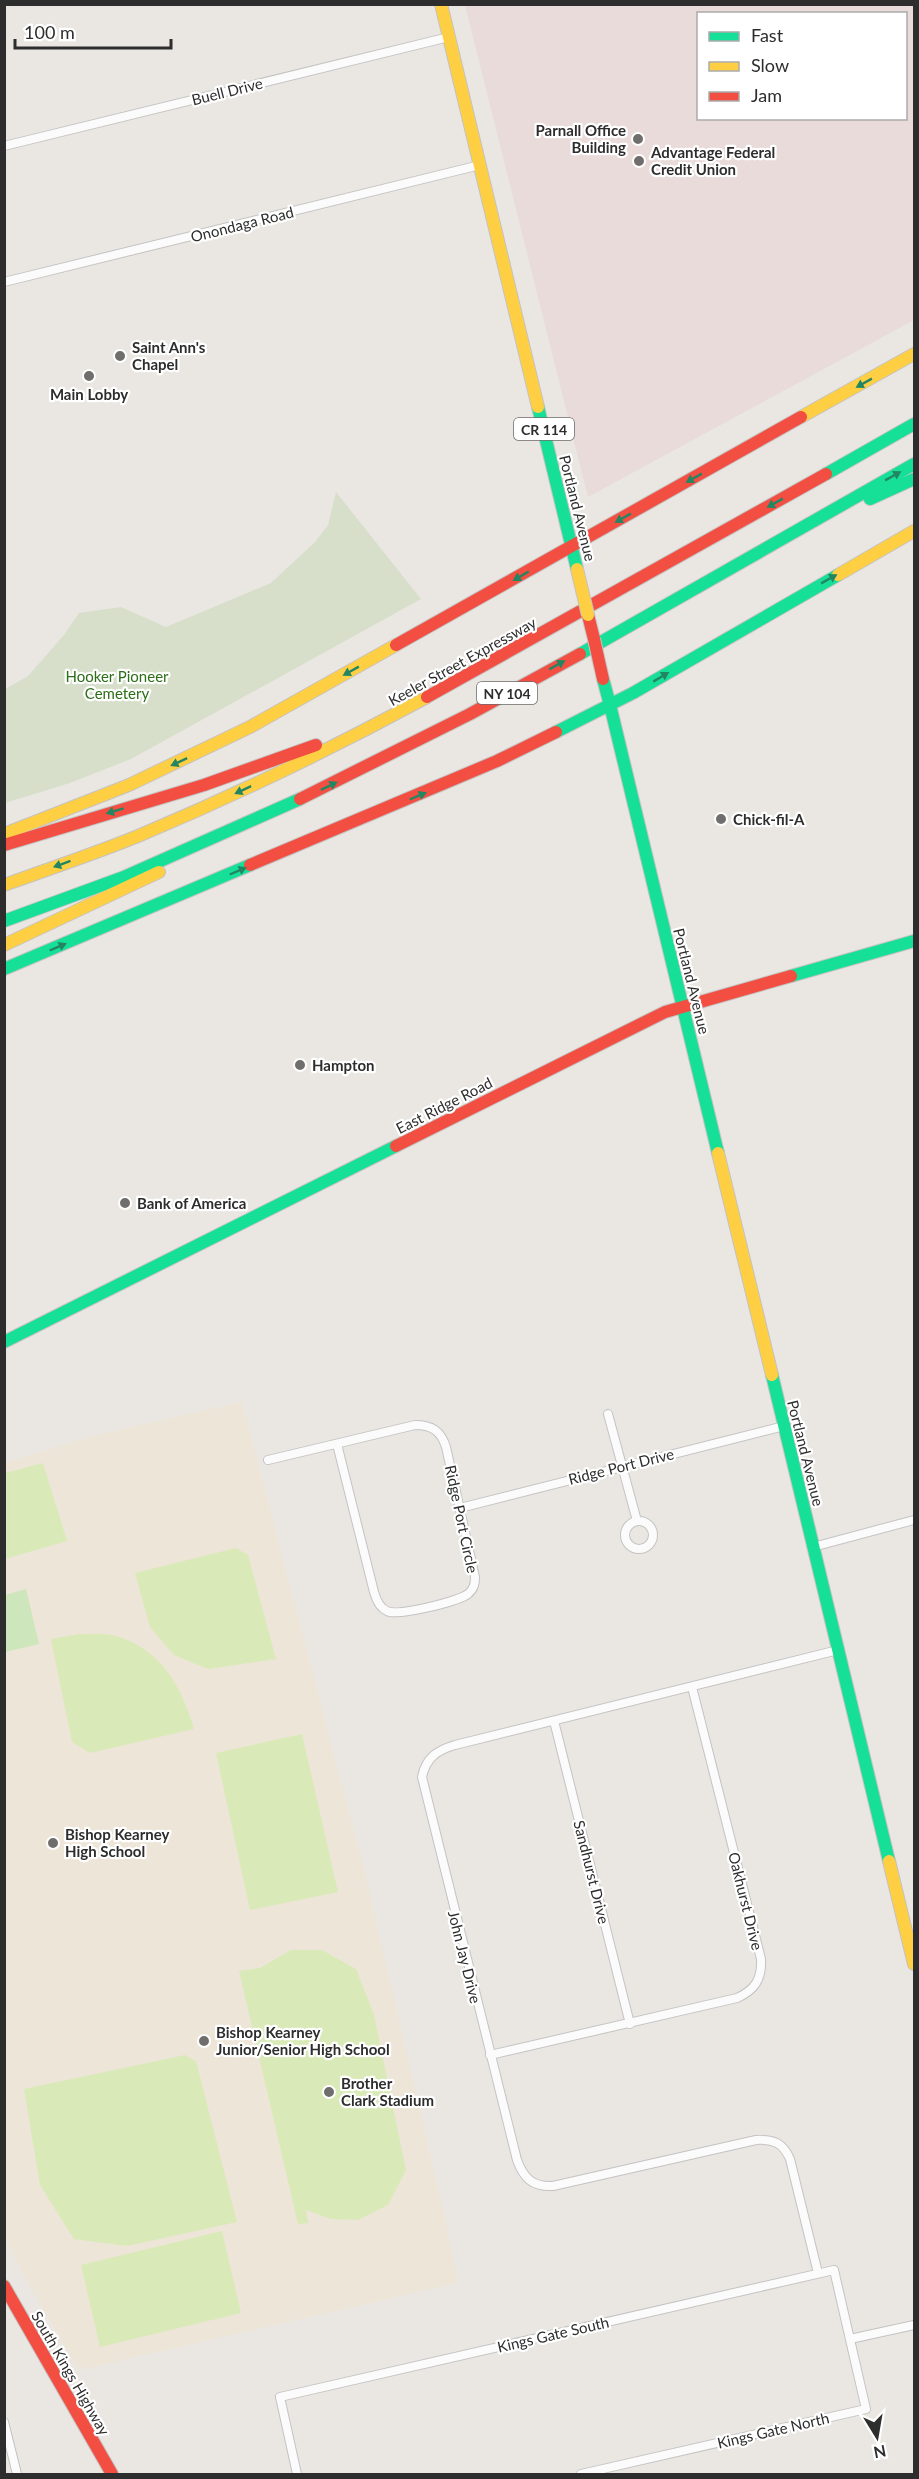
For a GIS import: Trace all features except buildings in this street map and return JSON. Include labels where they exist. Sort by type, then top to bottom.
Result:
[{"type":"main road","name":"Portland Avenue","points":[[441,4],[914,1962]]},
{"type":"main road","points":[[4,834],[112,792],[233,736],[915,354]]},
{"type":"main road","name":"Keeler Street Expressway","points":[[4,885],[135,837],[325,751],[426,698],[915,422]]},
{"type":"main road","name":"NY 104","points":[[4,921],[172,858],[277,812],[439,730],[915,464]]},
{"type":"main road","points":[[732,567],[915,479]]},
{"type":"main road","points":[[4,969],[445,785],[610,705],[915,531]]},
{"type":"main road","points":[[4,845],[248,770],[357,729],[426,698]]},
{"type":"main road","points":[[4,945],[114,895],[277,812]]},
{"type":"main road","name":"East Ridge Road","points":[[4,1342],[636,1026],[683,1006],[915,940]]},
{"type":"main road","name":"South Kings Highway","points":[[4,2286],[112,2475]]},
{"type":"street","name":"Buell Drive","points":[[4,146],[449,37]]},
{"type":"street","name":"Onondaga Road","points":[[4,282],[480,165]]},
{"type":"street","points":[[608,1414],[637,1521]]},
{"type":"street","name":"Ridge Port Circle","points":[[415,1425],[433,1427],[443,1439],[460,1508],[475,1577],[472,1590],[456,1600],[399,1613],[387,1611],[379,1604],[374,1592],[337,1444],[415,1425]]},
{"type":"street","name":"Ridge Port Drive","points":[[460,1508],[784,1426]]},
{"type":"street","points":[[268,1460],[337,1444]]},
{"type":"street","points":[[813,1547],[915,1520]]},
{"type":"street","name":"John Jay Drive","points":[[818,2273],[790,2160],[785,2149],[777,2142],[767,2139],[756,2140],[541,2187],[532,2184],[521,2171],[422,1777],[424,1768],[435,1753],[443,1749],[838,1650]]},
{"type":"street","name":"Oakhurst Drive","points":[[490,2055],[746,1995],[759,1981],[762,1970],[761,1959],[692,1687]]},
{"type":"street","name":"Sandhurst Drive","points":[[554,1721],[630,2024]]},
{"type":"street","points":[[818,2273],[834,2270],[850,2340],[915,2325]]},
{"type":"street","name":"Kings Gate South","points":[[297,2475],[280,2397],[818,2273]]},
{"type":"street","name":"Kings Gate North","points":[[581,2475],[866,2409],[850,2340]]},
{"type":"street","points":[[4,2422],[9,2458],[17,2475]]},
{"type":"shaded area","points":[[465,5],[914,5],[914,320],[588,497]]},
{"type":"shaded area","name":"Bishop Kearney Junior/Senior High School","points":[[242,1402],[365,1873],[458,2283],[79,2370],[21,2271],[5,2236],[5,1463],[93,1436]]},
{"type":"green space","name":"Hooker Pioneer Cemetery","points":[[336,492],[421,599],[131,759],[70,783],[5,803],[5,689],[28,676],[64,635],[79,613],[121,607],[166,627],[271,583],[315,542],[328,525]]},
{"type":"green space","points":[[43,1463],[67,1541],[5,1559],[5,1473]]},
{"type":"green space","points":[[236,1548],[248,1555],[276,1659],[208,1669],[174,1655],[150,1627],[135,1573]]},
{"type":"green space","points":[[26,1589],[39,1644],[5,1652],[5,1595]]},
{"type":"green space","points":[[79,1634],[112,1635],[129,1641],[156,1658],[175,1683],[194,1729],[90,1753],[72,1742],[51,1639]]},
{"type":"green space","points":[[302,1734],[338,1892],[250,1910],[216,1753]]},
{"type":"green space","name":"Brother Clark Stadium","points":[[291,1950],[322,1950],[356,1969],[374,2015],[406,2170],[388,2205],[358,2220],[331,2219],[306,2210],[308,2223],[298,2224],[239,1971],[260,1968]]},
{"type":"green space","points":[[185,2055],[196,2061],[237,2222],[127,2246],[74,2239],[40,2185],[24,2089]]},
{"type":"green space","points":[[222,2231],[241,2313],[100,2347],[81,2265]]},
{"type":"traffic: fast","points":[[538,407],[577,569]]},
{"type":"traffic: fast","points":[[826,474],[914,424]]},
{"type":"traffic: fast","points":[[580,654],[914,464]]},
{"type":"traffic: fast","points":[[870,499],[914,479]]},
{"type":"traffic: fast","points":[[556,732],[633,693],[838,575]]},
{"type":"traffic: fast","points":[[603,679],[610,705]]},
{"type":"traffic: fast","points":[[610,705],[718,1153]]},
{"type":"traffic: fast","points":[[4,921],[124,877],[300,799]]},
{"type":"traffic: fast","points":[[4,969],[250,865]]},
{"type":"traffic: fast","points":[[791,976],[914,941]]},
{"type":"traffic: fast","points":[[4,1342],[396,1146]]},
{"type":"traffic: fast","points":[[772,1375],[889,1861]]},
{"type":"traffic: slow","points":[[441,4],[538,407]]},
{"type":"traffic: slow","points":[[801,417],[914,354]]},
{"type":"traffic: slow","points":[[838,575],[914,531]]},
{"type":"traffic: slow","points":[[577,569],[588,615]]},
{"type":"traffic: slow","points":[[4,834],[129,785],[250,727],[396,645]]},
{"type":"traffic: slow","points":[[4,885],[121,843],[175,820],[320,753],[427,697]]},
{"type":"traffic: slow","points":[[4,945],[159,872]]},
{"type":"traffic: slow","points":[[718,1153],[772,1375]]},
{"type":"traffic: slow","points":[[889,1861],[914,1964]]},
{"type":"traffic: jam","points":[[396,645],[801,417]]},
{"type":"traffic: jam","points":[[427,697],[826,474]]},
{"type":"traffic: jam","points":[[588,615],[594,639]]},
{"type":"traffic: jam","points":[[594,639],[603,679]]},
{"type":"traffic: jam","points":[[300,799],[470,714],[580,654]]},
{"type":"traffic: jam","points":[[250,865],[497,761],[556,732]]},
{"type":"traffic: jam","points":[[4,845],[204,785],[316,745]]},
{"type":"traffic: jam","points":[[396,1146],[665,1012],[791,976]]},
{"type":"traffic: jam","points":[[4,2286],[112,2474]]},
{"type":"place","name":"Parnall Office Building","points":[[638,139]]},
{"type":"place","name":"Advantage Federal Credit Union","points":[[639,161]]},
{"type":"place","name":"Saint Ann's Chapel","points":[[120,356]]},
{"type":"place","name":"Main Lobby","points":[[89,376]]},
{"type":"place","name":"Chick-fil-A","points":[[721,819]]},
{"type":"place","name":"Hampton","points":[[300,1065]]},
{"type":"place","name":"Bank of America","points":[[125,1203]]},
{"type":"place","name":"Bishop Kearney High School","points":[[53,1843]]},
{"type":"place","name":"Bishop Kearney Junior/Senior High School","points":[[204,2041]]},
{"type":"place","name":"Brother Clark Stadium","points":[[329,2092]]}]
